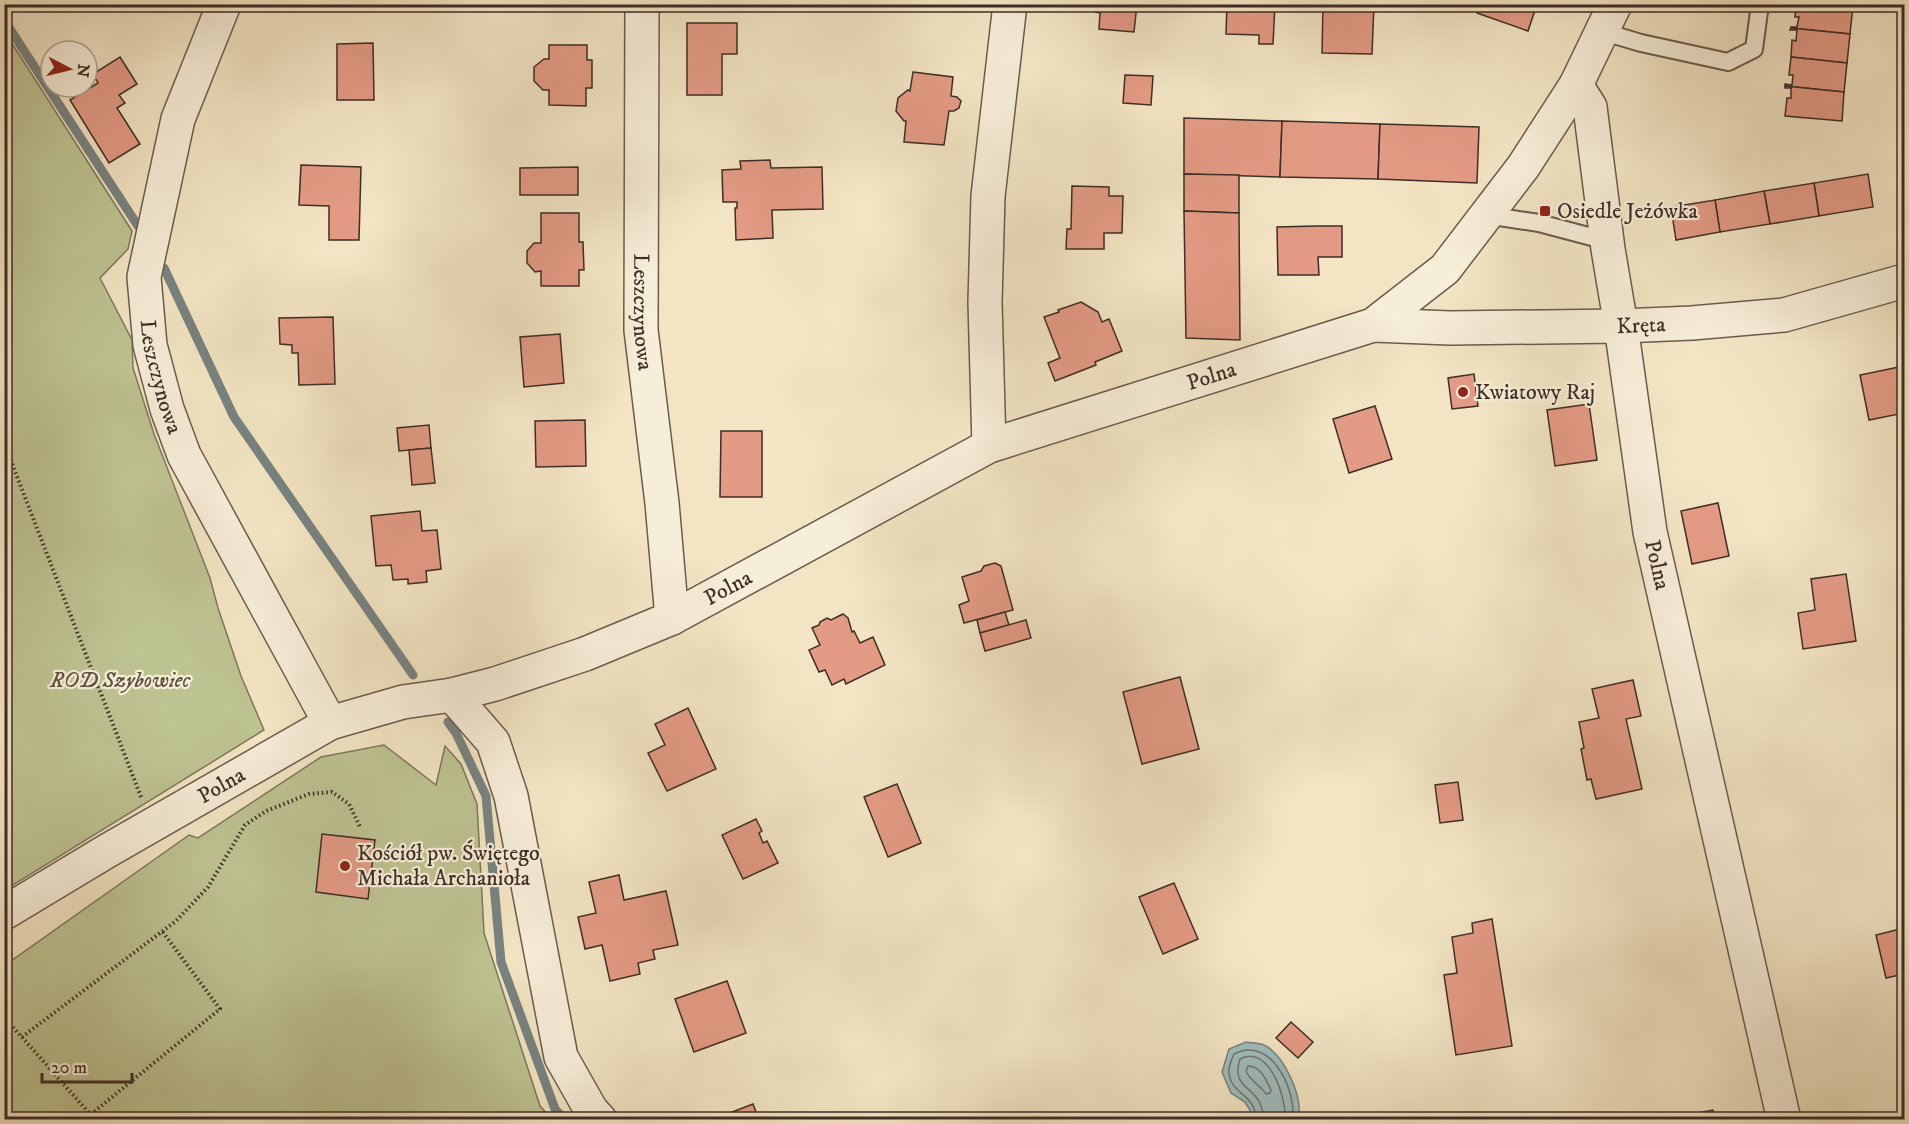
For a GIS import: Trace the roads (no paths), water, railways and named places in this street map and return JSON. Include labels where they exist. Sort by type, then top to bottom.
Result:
[{"type":"street","name":"Leszczynowa","points":[[224,4],[178,119],[144,277],[150,345],[167,409],[183,456],[330,723]]},
{"type":"street","name":"Leszczynowa","points":[[642,4],[641,330],[662,503],[672,618]]},
{"type":"street","points":[[989,446],[985,302],[988,196],[1011,4]]},
{"type":"street","name":"Polna","points":[[4,913],[330,723],[402,702],[452,695],[495,684],[585,654],[672,618],[989,446],[1373,326],[1445,269],[1523,167],[1576,85],[1610,18]]},
{"type":"street","name":"Polna","points":[[1576,85],[1590,106],[1607,242],[1650,532],[1784,1119]]},
{"type":"street","name":"Kręta","points":[[1373,326],[1450,328],[1692,323],[1784,315],[1905,281]]},
{"type":"street","points":[[452,695],[493,742],[511,796],[561,1057],[591,1110],[600,1119]]},
{"type":"lane","points":[[1610,18],[1641,43],[1728,62],[1754,49],[1760,4]]},
{"type":"lane","points":[[1486,215],[1539,223],[1607,242]]},
{"type":"water","points":[[1246,1042],[1264,1045],[1279,1058],[1295,1089],[1299,1110],[1298,1119],[1250,1119],[1250,1110],[1245,1102],[1231,1093],[1222,1072],[1229,1049]]},
{"type":"waterway","points":[[4,20],[138,226]]},
{"type":"waterway","points":[[164,268],[234,417],[413,675]]},
{"type":"waterway","points":[[448,722],[456,733],[486,796],[501,962],[555,1109],[565,1120]]},
{"type":"place","name":"Osiedle Jeżówka","points":[[1545,211]]},
{"type":"place","name":"Kwiatowy Raj","points":[[1463,392]]},
{"type":"place","name":"Kościół pw. Świętego Michała Archanioła","points":[[345,866]]},
{"type":"park label","name":"ROD Szybowiec","points":[[120,680]]}]
